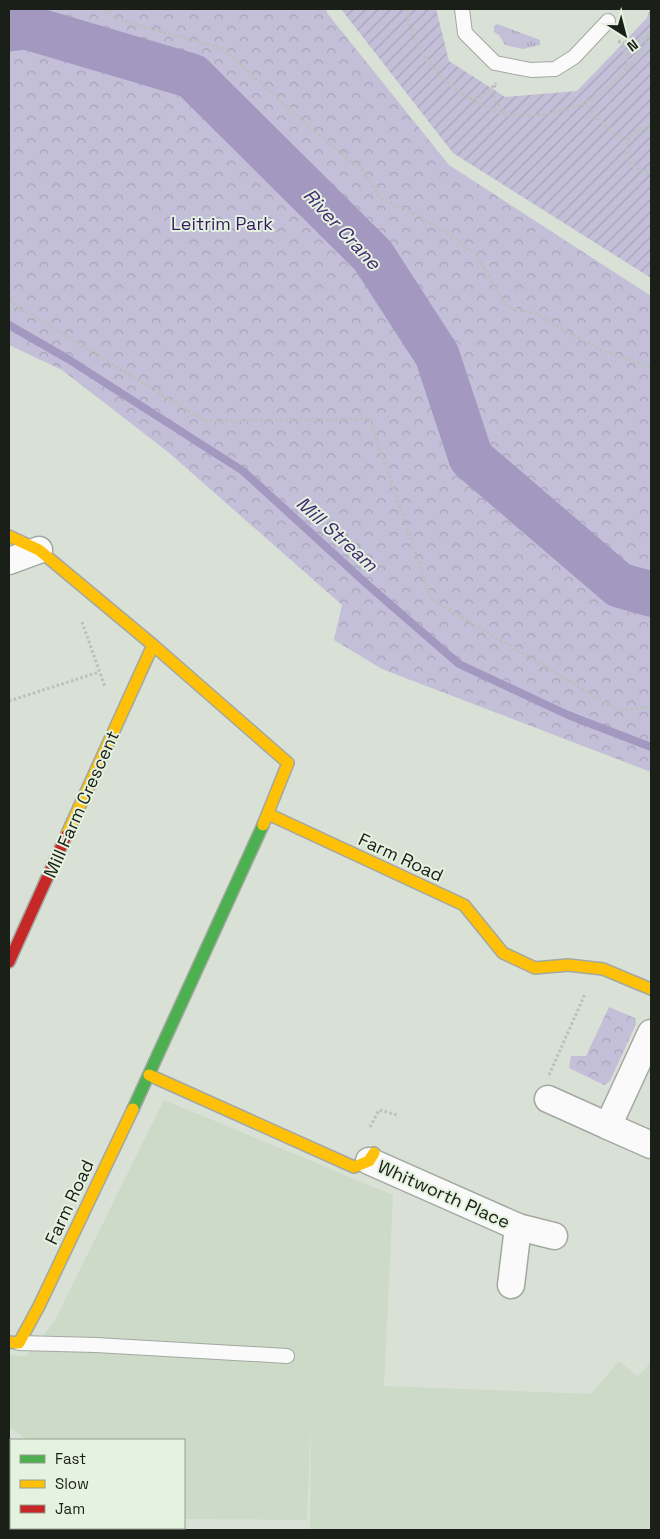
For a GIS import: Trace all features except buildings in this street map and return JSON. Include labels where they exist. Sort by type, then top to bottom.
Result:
[{"type":"street","points":[[9,536],[39,550],[153,645]]},
{"type":"street","points":[[9,561],[39,550]]},
{"type":"street","name":"Mill Farm Crescent","points":[[9,962],[153,645]]},
{"type":"street","name":"Farm Road","points":[[14,1342],[39,1306],[149,1074],[268,814],[288,763],[153,645]]},
{"type":"street","name":"Farm Road","points":[[268,814],[464,906],[503,953],[535,968],[568,965],[596,968]]},
{"type":"street","points":[[596,968],[603,969],[651,989]]},
{"type":"street","points":[[608,1126],[651,1033]]},
{"type":"street","points":[[149,1074],[354,1168],[371,1157]]},
{"type":"street","points":[[547,1090],[608,1126],[651,1145]]},
{"type":"street","name":"Whitworth Place","points":[[371,1157],[518,1227],[554,1236]]},
{"type":"street","name":"Whitworth Place","points":[[511,1285],[518,1227]]},
{"type":"lane","points":[[462,9],[465,33],[495,63],[531,70],[555,70],[574,57],[608,21]]},
{"type":"lane","points":[[14,1342],[287,1356]]},
{"type":"path","points":[[104,9],[111,16],[120,19],[222,48],[312,130],[363,171],[380,198],[415,214],[450,235],[476,255],[508,306],[538,314],[603,351],[651,367]]},
{"type":"path","points":[[626,72],[628,57],[618,41],[626,44],[640,42],[650,33]]},
{"type":"path","points":[[504,65],[495,84],[493,96],[506,114]]},
{"type":"path","points":[[470,99],[484,95],[495,84]]},
{"type":"path","points":[[585,103],[604,126],[629,140]]},
{"type":"path","points":[[651,127],[636,131],[629,140],[626,150],[627,158],[637,170],[651,173]]},
{"type":"path","points":[[9,301],[205,421],[370,419],[431,599],[620,710],[651,706]]},
{"type":"path","points":[[81,618],[99,672],[119,720]]},
{"type":"path","points":[[9,701],[99,672]]},
{"type":"path","points":[[547,1090],[596,968]]},
{"type":"shaded area","points":[[164,1100],[393,1195],[384,1386],[591,1394],[619,1361],[638,1377],[651,1362],[651,1530],[310,1530],[311,1416],[307,1520],[185,1519],[185,1439],[27,1439],[9,1427],[9,1355],[26,1356],[54,1322]]},
{"type":"green space","name":"Leitrim Park","points":[[9,9],[327,9],[327,13],[449,165],[651,296],[651,772],[382,669],[334,640],[342,605],[168,452],[62,370],[9,345]]},
{"type":"green space","points":[[341,9],[436,9],[449,61],[505,97],[577,91],[647,18],[651,9],[651,278],[453,153]]},
{"type":"green space","points":[[497,24],[540,40],[540,45],[523,49],[505,45],[499,35],[494,32],[494,26]]},
{"type":"green space","points":[[609,1007],[635,1018],[636,1024],[610,1081],[604,1085],[569,1068],[571,1056],[586,1056]]},
{"type":"waterway","name":"River Crane","points":[[9,29],[26,27],[192,76],[373,256],[437,355],[471,458],[619,585],[651,594]]},
{"type":"waterway","name":"Mill Stream","points":[[9,325],[68,359],[243,471],[369,586],[459,664],[568,715],[651,747]]},
{"type":"traffic: fast","points":[[133,1109],[263,825]]},
{"type":"traffic: slow","points":[[9,536],[39,550],[153,645],[66,836]]},
{"type":"traffic: slow","points":[[153,645],[288,763],[263,825]]},
{"type":"traffic: slow","points":[[268,814],[464,905],[503,953],[535,968],[568,965],[603,969],[651,989]]},
{"type":"traffic: slow","points":[[149,1075],[354,1167],[369,1161],[374,1153]]},
{"type":"traffic: slow","points":[[9,1342],[19,1343],[39,1306],[133,1109]]},
{"type":"traffic: jam","points":[[9,962],[66,836]]}]
